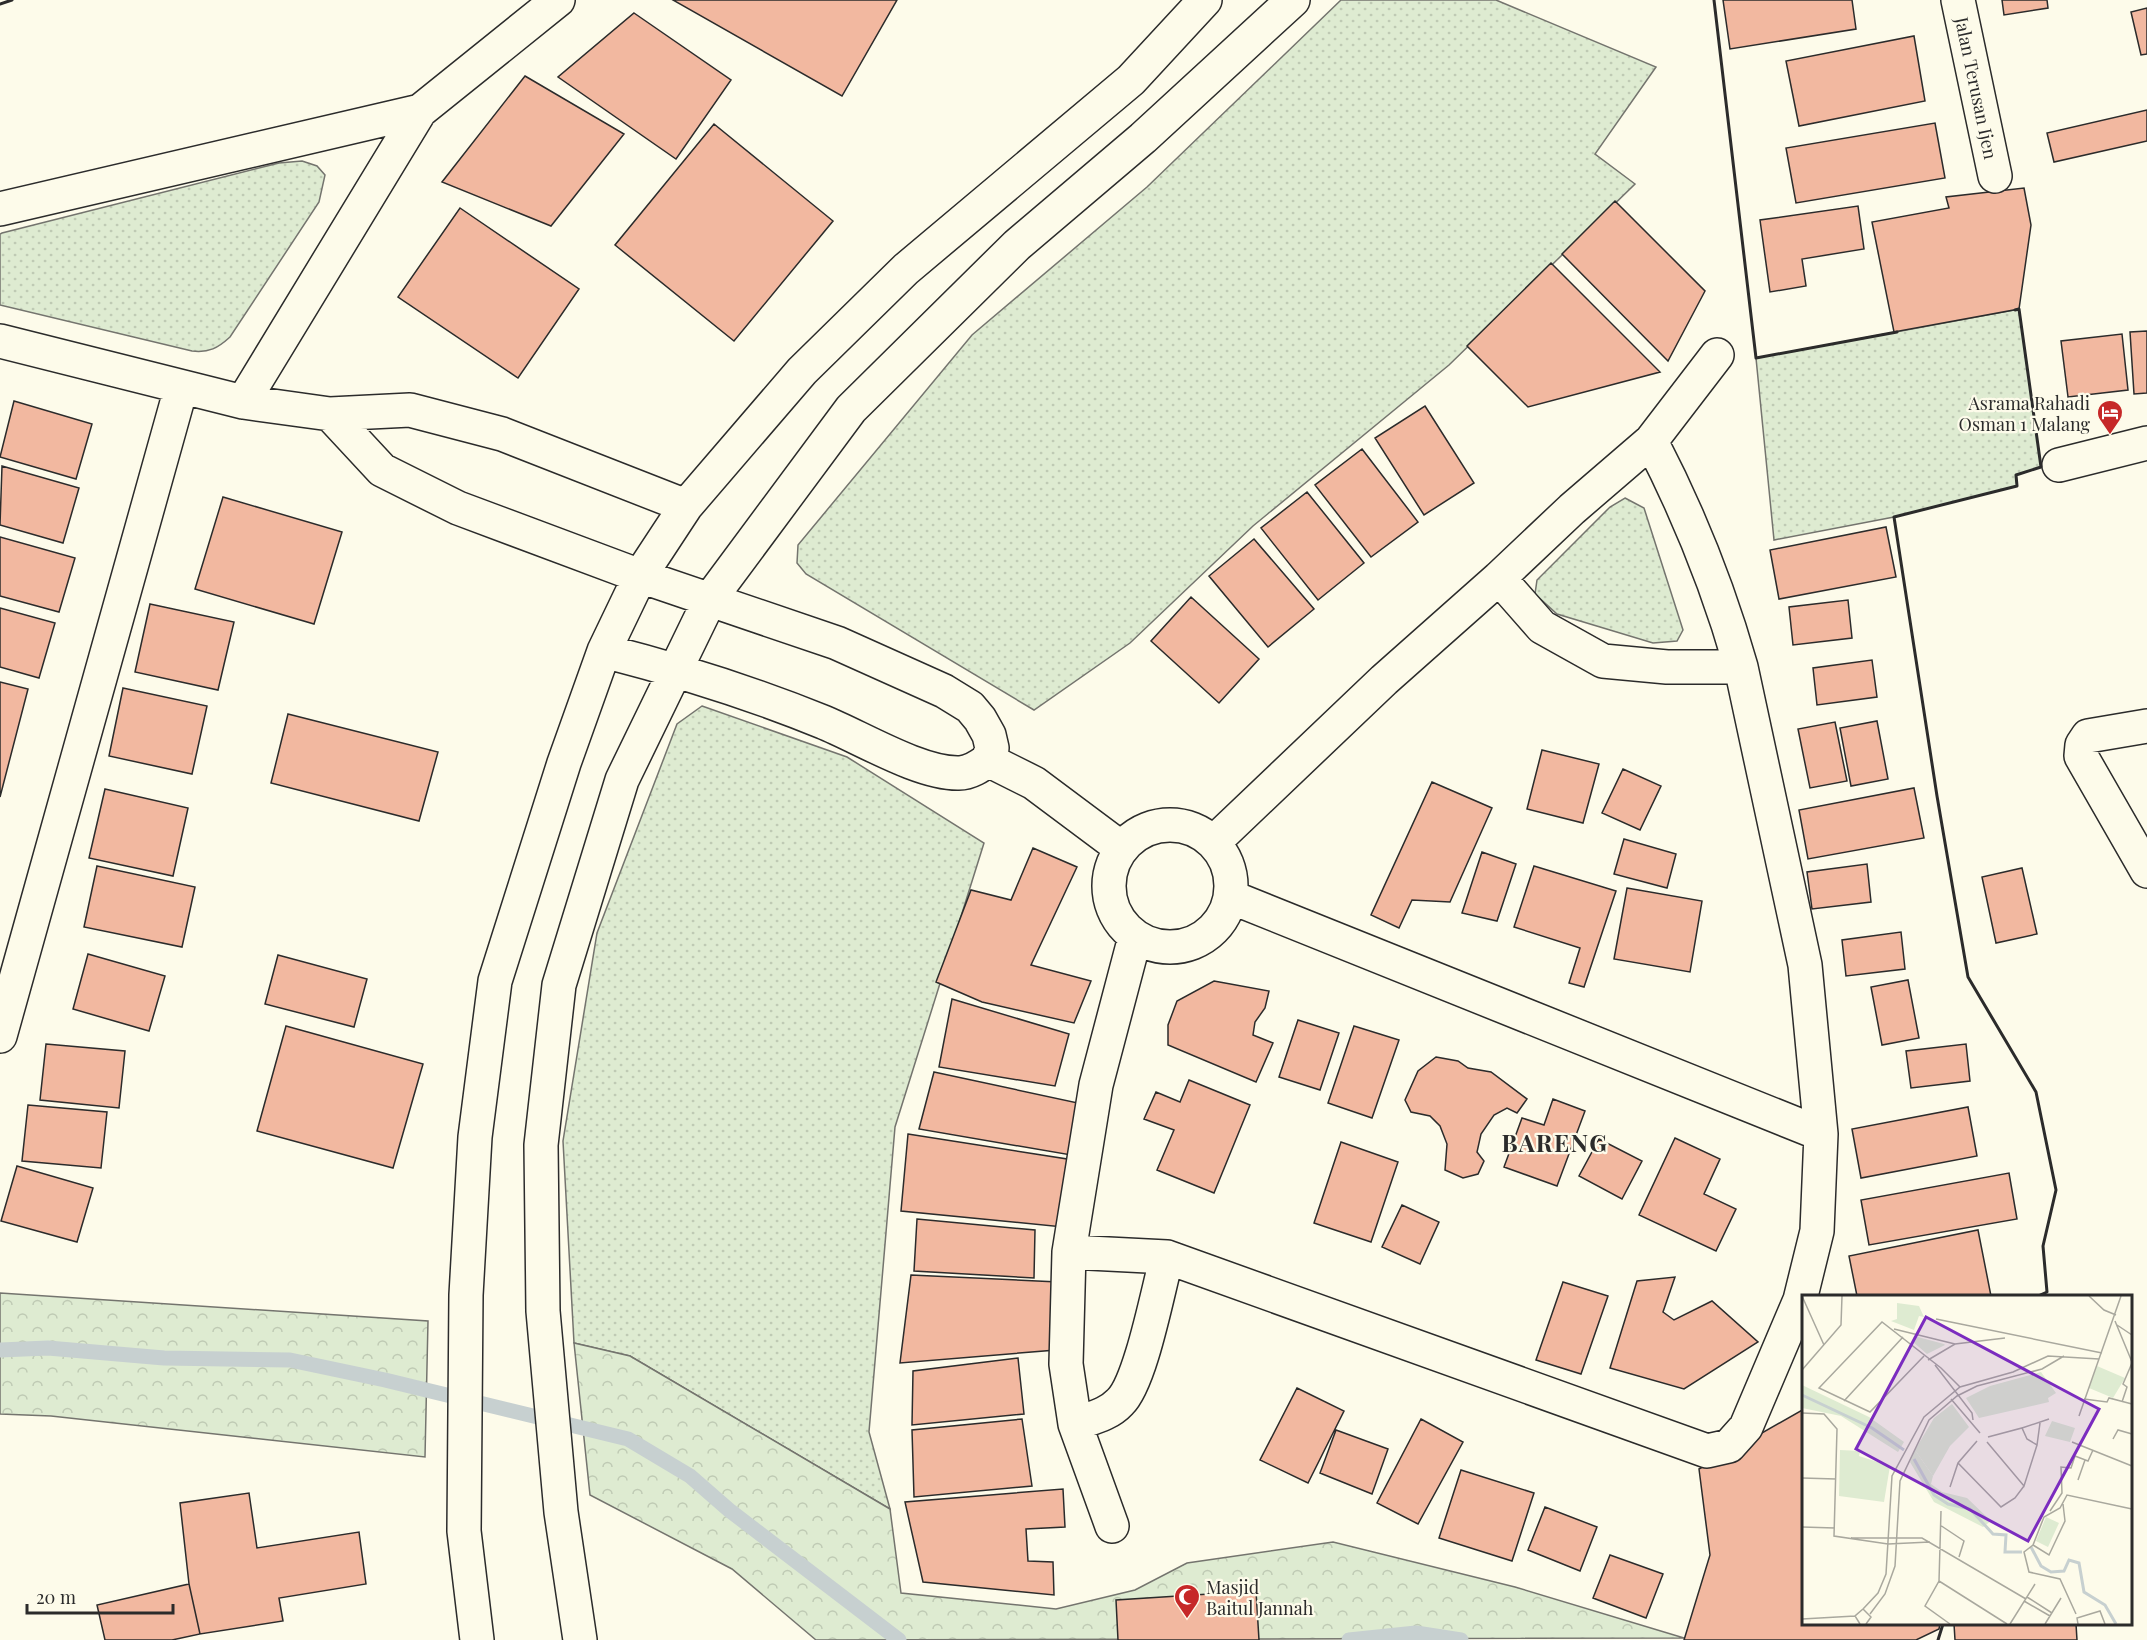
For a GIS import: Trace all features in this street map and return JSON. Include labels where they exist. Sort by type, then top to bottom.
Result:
[{"type":"street","points":[[243,402],[420,111],[558,0]]},
{"type":"street","points":[[477,1640],[464,1531],[467,1421],[466,1295],[475,1137],[495,981],[564,763],[604,651],[640,576],[686,506],[802,371],[906,269],[1131,80],[1205,0]]},
{"type":"street","points":[[580,1640],[561,1512],[543,1311],[541,1145],[559,985],[622,780],[710,599],[851,409],[1017,245],[1143,138],[1293,0]]},
{"type":"street","name":"Jalan Terusan Ijen","points":[[1958,0],[1995,176]]},
{"type":"street","points":[[0,209],[420,111]]},
{"type":"street","points":[[0,341],[243,402],[330,414],[410,410],[502,434],[686,506]]},
{"type":"street","points":[[1214,842],[1384,680],[1499,578],[1572,509],[1651,441],[1717,355]]},
{"type":"street","points":[[0,1036],[181,388]]},
{"type":"street","points":[[330,414],[382,470],[458,508],[640,576],[837,643],[944,691],[970,707],[980,719],[991,742],[988,760],[976,769],[960,773],[931,768],[822,722],[675,669],[604,651]]},
{"type":"street","points":[[1069,1252],[1167,1257],[1707,1451],[1729,1446],[1746,1426],[1800,1300],[1817,1231],[1821,1134],[1805,965],[1741,667],[1720,593],[1676,488],[1651,441]]},
{"type":"street","points":[[2059,465],[2147,442]]},
{"type":"street","points":[[1499,578],[1542,627],[1603,661],[1667,667],[1741,667]]},
{"type":"street","points":[[2147,726],[2088,736],[2082,745],[2081,756],[2147,871]]},
{"type":"street","points":[[988,760],[1034,783],[1121,848]]},
{"type":"street","points":[[1176,825],[1197,830],[1214,842],[1225,858],[1232,878],[1231,897],[1224,917],[1210,933],[1194,944],[1173,948],[1151,944],[1135,937],[1120,923],[1112,905],[1109,886],[1112,866],[1121,848],[1156,826],[1176,825]]},
{"type":"street","points":[[1231,897],[1821,1134]]},
{"type":"street","points":[[1112,1526],[1075,1424],[1066,1364],[1069,1252],[1096,1085],[1135,937]]},
{"type":"street","points":[[1075,1424],[1105,1414],[1122,1401],[1134,1377],[1167,1257]]},
{"type":"green space","points":[[1341,0],[1496,0],[1656,67],[1595,154],[1635,184],[1449,365],[1253,526],[1130,643],[1034,710],[806,574],[797,563],[798,545],[972,335],[1147,187]]},
{"type":"green space","points":[[302,161],[317,166],[325,175],[319,202],[230,337],[213,349],[192,351],[0,305],[0,234],[2,233],[279,163]]},
{"type":"green space","points":[[2019,309],[2041,467],[2016,475],[2017,486],[1894,517],[1774,540],[1756,358]]},
{"type":"green space","points":[[1625,498],[1644,508],[1683,630],[1677,641],[1653,643],[1557,614],[1535,594],[1537,580],[1610,507]]},
{"type":"green space","points":[[702,706],[847,757],[984,843],[895,1127],[869,1432],[890,1509],[630,1356],[574,1343],[563,1141],[597,933],[677,724]]},
{"type":"green space","points":[[0,1293],[428,1321],[425,1457],[51,1416],[0,1414]]},
{"type":"green space","points":[[574,1343],[630,1356],[890,1509],[901,1593],[1056,1609],[1135,1590],[1187,1563],[1333,1542],[1515,1587],[1684,1638],[816,1640],[732,1569],[590,1495]]},
{"type":"building","points":[[673,0],[897,0],[842,96]]},
{"type":"building","points":[[1723,0],[1852,0],[1856,29],[1730,49]]},
{"type":"building","points":[[2002,0],[2047,0],[2048,8],[2004,15]]},
{"type":"building","points":[[2147,8],[2147,54],[2141,55],[2131,12]]},
{"type":"building","points":[[634,13],[731,80],[676,159],[558,77]]},
{"type":"building","points":[[1914,36],[1925,101],[1799,126],[1786,61]]},
{"type":"building","points":[[525,76],[624,134],[551,226],[442,182]]},
{"type":"building","points":[[2147,110],[2147,141],[2054,162],[2047,133]]},
{"type":"building","points":[[1935,123],[1945,178],[1796,203],[1786,148]]},
{"type":"building","points":[[714,124],[833,221],[734,341],[615,245]]},
{"type":"building","points":[[2024,188],[2031,225],[2019,309],[1894,332],[1872,222],[1949,208],[1946,197]]},
{"type":"building","points":[[1615,201],[1705,291],[1668,361],[1562,254]]},
{"type":"building","points":[[1858,206],[1864,249],[1802,259],[1806,286],[1770,292],[1760,220]]},
{"type":"building","points":[[460,208],[579,289],[518,378],[398,297]]},
{"type":"building","points":[[1551,263],[1660,372],[1528,407],[1467,346]]},
{"type":"building","points":[[2147,331],[2147,393],[2134,394],[2130,332]]},
{"type":"building","points":[[2122,334],[2128,390],[2068,397],[2061,341]]},
{"type":"building","points":[[14,401],[92,424],[76,479],[0,457]]},
{"type":"building","points":[[1425,406],[1474,483],[1424,515],[1375,438]]},
{"type":"building","points":[[1362,449],[1418,522],[1371,557],[1315,485]]},
{"type":"building","points":[[2,466],[79,488],[63,543],[0,525]]},
{"type":"building","points":[[1307,492],[1364,563],[1318,600],[1261,528]]},
{"type":"building","points":[[223,497],[342,532],[314,624],[195,589]]},
{"type":"building","points":[[1886,527],[1896,577],[1779,599],[1770,550]]},
{"type":"building","points":[[0,537],[75,558],[59,612],[0,596]]},
{"type":"building","points":[[1254,539],[1314,609],[1268,647],[1209,576]]},
{"type":"building","points":[[1191,597],[1259,659],[1219,703],[1151,641]]},
{"type":"building","points":[[1848,600],[1852,638],[1793,645],[1789,607]]},
{"type":"building","points":[[150,604],[234,622],[218,690],[135,672]]},
{"type":"building","points":[[0,608],[55,623],[39,678],[0,667]]},
{"type":"building","points":[[1872,660],[1877,697],[1817,705],[1813,668]]},
{"type":"building","points":[[0,682],[28,689],[0,797]]},
{"type":"building","points":[[123,688],[207,706],[192,774],[109,756]]},
{"type":"building","points":[[288,714],[438,752],[419,821],[271,783]]},
{"type":"building","points":[[1877,721],[1888,779],[1851,786],[1840,728]]},
{"type":"building","points":[[1835,722],[1847,781],[1810,788],[1798,729]]},
{"type":"building","points":[[1542,750],[1599,764],[1583,823],[1527,809]]},
{"type":"building","points":[[1623,769],[1661,786],[1640,830],[1602,813]]},
{"type":"building","points":[[1432,782],[1492,808],[1450,902],[1412,900],[1399,928],[1371,915]]},
{"type":"building","points":[[1914,788],[1924,838],[1808,859],[1799,810]]},
{"type":"building","points":[[105,789],[188,808],[173,876],[89,858]]},
{"type":"building","points":[[1624,839],[1676,854],[1667,888],[1614,874]]},
{"type":"building","points":[[1033,848],[1077,867],[1031,965],[1091,981],[1074,1023],[982,1002],[936,982],[971,890],[1011,900]]},
{"type":"building","points":[[1482,852],[1516,864],[1497,921],[1462,913]]},
{"type":"building","points":[[1867,864],[1871,902],[1812,909],[1807,872]]},
{"type":"building","points":[[97,866],[195,887],[182,947],[84,927]]},
{"type":"building","points":[[1534,866],[1616,891],[1584,987],[1569,983],[1580,948],[1514,927]]},
{"type":"building","points":[[2022,868],[2037,934],[1996,943],[1982,877]]},
{"type":"building","points":[[1627,888],[1702,901],[1690,972],[1614,959]]},
{"type":"building","points":[[1901,932],[1905,969],[1846,976],[1842,940]]},
{"type":"building","points":[[88,954],[165,976],[149,1031],[73,1009]]},
{"type":"building","points":[[278,955],[367,979],[354,1027],[265,1004]]},
{"type":"building","points":[[1908,980],[1919,1038],[1882,1045],[1871,987]]},
{"type":"building","points":[[1214,981],[1269,991],[1265,1008],[1255,1022],[1253,1035],[1273,1043],[1256,1082],[1168,1045],[1168,1025],[1177,1001]]},
{"type":"building","points":[[952,999],[1069,1034],[1055,1086],[939,1067]]},
{"type":"building","points":[[1298,1020],[1339,1033],[1320,1090],[1279,1077]]},
{"type":"building","points":[[286,1026],[423,1064],[393,1168],[257,1131]]},
{"type":"building","points":[[1354,1026],[1399,1040],[1372,1118],[1328,1103]]},
{"type":"building","points":[[46,1044],[125,1051],[119,1108],[40,1100]]},
{"type":"building","points":[[1966,1044],[1970,1081],[1911,1088],[1906,1051]]},
{"type":"building","points":[[1436,1057],[1458,1061],[1468,1068],[1491,1072],[1527,1099],[1517,1113],[1507,1108],[1494,1115],[1481,1134],[1477,1152],[1484,1161],[1478,1174],[1463,1178],[1445,1170],[1447,1144],[1440,1126],[1430,1116],[1411,1112],[1405,1100],[1418,1071]]},
{"type":"building","points":[[934,1072],[1078,1103],[1071,1155],[919,1129]]},
{"type":"building","points":[[1189,1080],[1250,1105],[1214,1193],[1157,1170],[1174,1130],[1144,1119],[1156,1092],[1180,1102]]},
{"type":"building","points":[[1553,1099],[1585,1111],[1557,1186],[1504,1167],[1522,1118],[1544,1125]]},
{"type":"building","points":[[28,1105],[107,1112],[101,1168],[22,1161]]},
{"type":"building","points":[[1968,1107],[1977,1156],[1861,1178],[1852,1129]]},
{"type":"building","points":[[908,1134],[1067,1159],[1063,1227],[901,1211]]},
{"type":"building","points":[[1675,1138],[1720,1159],[1704,1194],[1736,1209],[1716,1251],[1639,1215]]},
{"type":"building","points":[[1599,1139],[1642,1161],[1622,1199],[1579,1176]]},
{"type":"building","points":[[1341,1142],[1398,1162],[1371,1242],[1314,1223]]},
{"type":"building","points":[[17,1166],[93,1188],[77,1242],[1,1221]]},
{"type":"building","points":[[2009,1173],[2017,1219],[1869,1245],[1861,1200]]},
{"type":"building","points":[[1402,1205],[1439,1222],[1420,1264],[1382,1247]]},
{"type":"building","points":[[917,1219],[1035,1230],[1034,1278],[914,1271]]},
{"type":"building","points":[[1978,1230],[1991,1295],[1857,1295],[1849,1256]]},
{"type":"building","points":[[911,1275],[1058,1282],[1056,1350],[900,1363]]},
{"type":"building","points":[[1675,1277],[1663,1312],[1674,1320],[1712,1301],[1758,1342],[1684,1389],[1610,1368],[1637,1281]]},
{"type":"building","points":[[1563,1282],[1608,1296],[1581,1374],[1536,1360]]},
{"type":"building","points":[[1018,1358],[1024,1414],[912,1425],[913,1371]]},
{"type":"building","points":[[1297,1388],[1344,1411],[1308,1483],[1260,1460]]},
{"type":"building","points":[[1802,1410],[1802,1625],[1940,1625],[1939,1629],[1916,1640],[1684,1640],[1710,1555],[1699,1469]]},
{"type":"building","points":[[1022,1419],[1032,1486],[914,1497],[912,1430]]},
{"type":"building","points":[[1421,1419],[1463,1442],[1418,1524],[1377,1503]]},
{"type":"building","points":[[1336,1430],[1388,1449],[1372,1494],[1320,1473]]},
{"type":"building","points":[[1461,1470],[1534,1493],[1512,1561],[1439,1538]]},
{"type":"building","points":[[1063,1489],[1065,1527],[1026,1529],[1028,1561],[1053,1562],[1054,1595],[923,1582],[905,1502]]},
{"type":"building","points":[[249,1493],[257,1548],[359,1532],[366,1584],[279,1598],[283,1621],[200,1634],[189,1584],[180,1503]]},
{"type":"building","points":[[1545,1507],[1597,1527],[1580,1571],[1528,1550]]},
{"type":"building","points":[[1610,1555],[1663,1574],[1646,1618],[1593,1598]]},
{"type":"building","points":[[189,1584],[200,1634],[172,1640],[105,1640],[97,1605]]},
{"type":"building","name":"Masjid Baitul Jannah","points":[[1256,1591],[1259,1640],[1118,1640],[1116,1600]]},
{"type":"building","points":[[1954,1625],[2076,1625],[2077,1640],[1955,1640]]},
{"type":"waterway","points":[[0,1350],[48,1348],[164,1358],[290,1360],[385,1380],[628,1439],[690,1476],[729,1510],[899,1640]]},
{"type":"waterway","points":[[1349,1640],[1416,1633],[1461,1640]]},
{"type":"wall","points":[[0,4],[12,0]]},
{"type":"wall","points":[[1714,0],[1756,358],[1897,332]]},
{"type":"wall","points":[[2015,310],[2019,309],[2041,467],[2016,475],[2017,486],[1894,517],[1937,796],[1968,977],[2036,1092],[2056,1190],[2043,1246],[2047,1292],[2040,1295]]},
{"type":"wall","points":[[1938,1640],[1943,1625]]},
{"type":"place","name":"Asrama Rahadi Osman 1 Malang","points":[[2110,436]]},
{"type":"place","name":"Masjid Baitul Jannah","points":[[1187,1620]]},
{"type":"district","name":"BARENG","points":[[1555,1142]]}]
